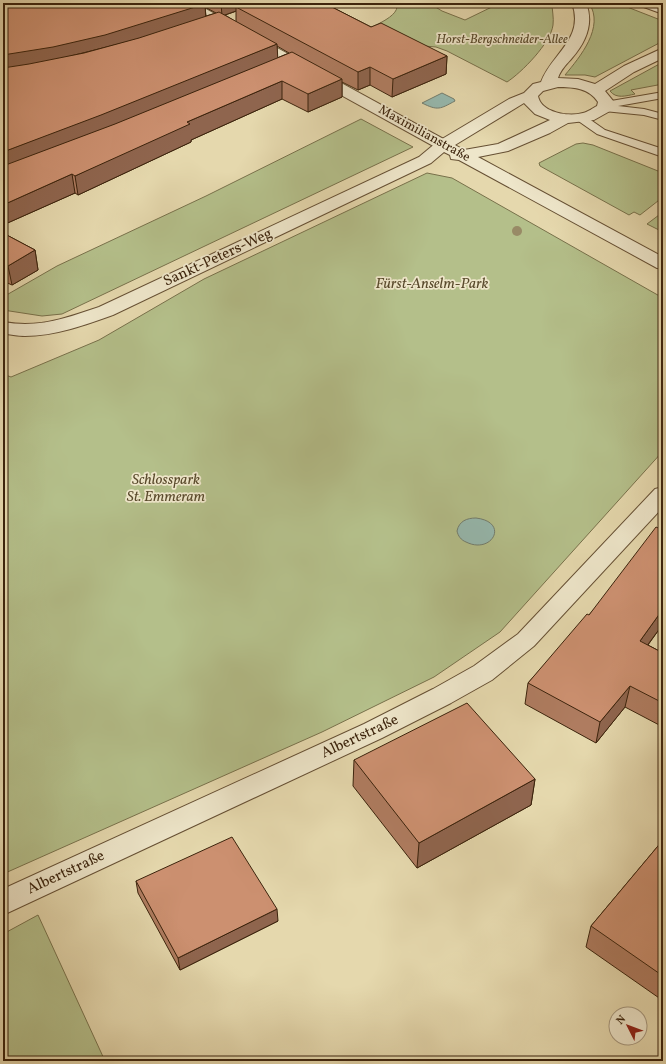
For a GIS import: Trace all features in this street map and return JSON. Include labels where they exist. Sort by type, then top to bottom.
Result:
[{"type":"street","name":"Maximilianstraße","points":[[185,3],[663,264]]},
{"type":"street","points":[[580,3],[583,19],[581,30],[572,49],[554,69],[548,84],[573,83],[588,86],[602,100]]},
{"type":"street","points":[[646,3],[663,10]]},
{"type":"street","points":[[200,30],[237,18]]},
{"type":"street","points":[[529,96],[531,104],[540,112],[564,119],[581,118],[599,113],[602,100],[629,69],[663,52]]},
{"type":"street","points":[[272,71],[294,62]]},
{"type":"street","name":"Sankt-Peters-Weg","points":[[3,328],[25,330],[54,326],[78,321],[106,311],[426,160],[443,145],[514,102],[529,96],[533,90],[539,86],[548,84]]},
{"type":"street","name":"Sankt-Peters-Weg","points":[[426,160],[463,156],[502,148],[544,130],[564,119]]},
{"type":"street","name":"Albertstraße","points":[[3,903],[34,887],[373,731],[442,696],[483,673],[526,640],[663,494]]},
{"type":"lane","points":[[602,100],[619,103],[663,95]]},
{"type":"lane","points":[[602,100],[663,117]]},
{"type":"lane","points":[[581,118],[602,132],[663,153]]},
{"type":"green space","name":"Horst-Bergschneider-Allee","points":[[393,3],[429,3],[442,11],[465,20],[500,3],[552,3],[553,25],[547,40],[541,49],[520,72],[507,82],[447,51],[436,47],[341,39],[382,22],[390,17],[395,12],[397,7]]},
{"type":"green space","points":[[589,3],[617,3],[663,21],[663,41],[595,77],[585,75],[565,75],[583,51],[592,32],[594,22],[593,12]]},
{"type":"green space","points":[[663,62],[663,84],[631,90],[635,94],[625,96],[612,94],[610,91]]},
{"type":"green space","points":[[361,119],[413,147],[62,314],[42,316],[3,310],[3,297],[57,266],[206,196]]},
{"type":"green space","points":[[583,143],[593,145],[663,173],[663,197],[640,215],[634,212],[629,215],[540,166],[539,163],[576,144]]},
{"type":"green space","points":[[427,173],[452,178],[663,298],[663,451],[500,632],[434,677],[322,732],[3,874],[3,374],[11,377],[99,340],[204,279]]},
{"type":"green space","points":[[663,212],[663,232],[647,224]]},
{"type":"green space","points":[[38,915],[105,1061],[3,1061],[3,934]]},
{"type":"water","points":[[442,93],[455,101],[439,108],[422,103]]},
{"type":"water","points":[[476,518],[486,521],[492,525],[495,531],[494,536],[490,541],[475,545],[461,539],[457,531],[462,522],[467,519]]},
{"type":"building","points":[[3,3],[205,4],[105,35],[53,47],[3,55]]},
{"type":"building","points":[[246,3],[324,3],[371,27],[381,23],[447,56],[393,79],[370,67],[358,72],[236,7]]},
{"type":"building","points":[[219,12],[277,44],[101,115],[3,152],[3,68],[84,53],[139,38]]},
{"type":"building","points":[[292,52],[342,79],[308,94],[282,81],[187,122],[190,124],[75,176],[72,174],[3,205],[3,166],[115,124]]},
{"type":"building","points":[[3,233],[35,250],[8,266],[3,263]]},
{"type":"building","points":[[656,527],[663,530],[663,609],[640,641],[663,653],[663,703],[630,686],[600,722],[528,683],[587,614],[589,615]]},
{"type":"building","points":[[467,703],[535,779],[419,843],[354,760]]},
{"type":"building","points":[[232,837],[277,909],[178,958],[136,881]]},
{"type":"building","points":[[663,840],[663,976],[591,926]]},
{"type":"park label","name":"Fürst-Anselm-Park","points":[[432,284]]},
{"type":"park label","name":"Schlosspark St. Emmeram","points":[[166,488]]}]
